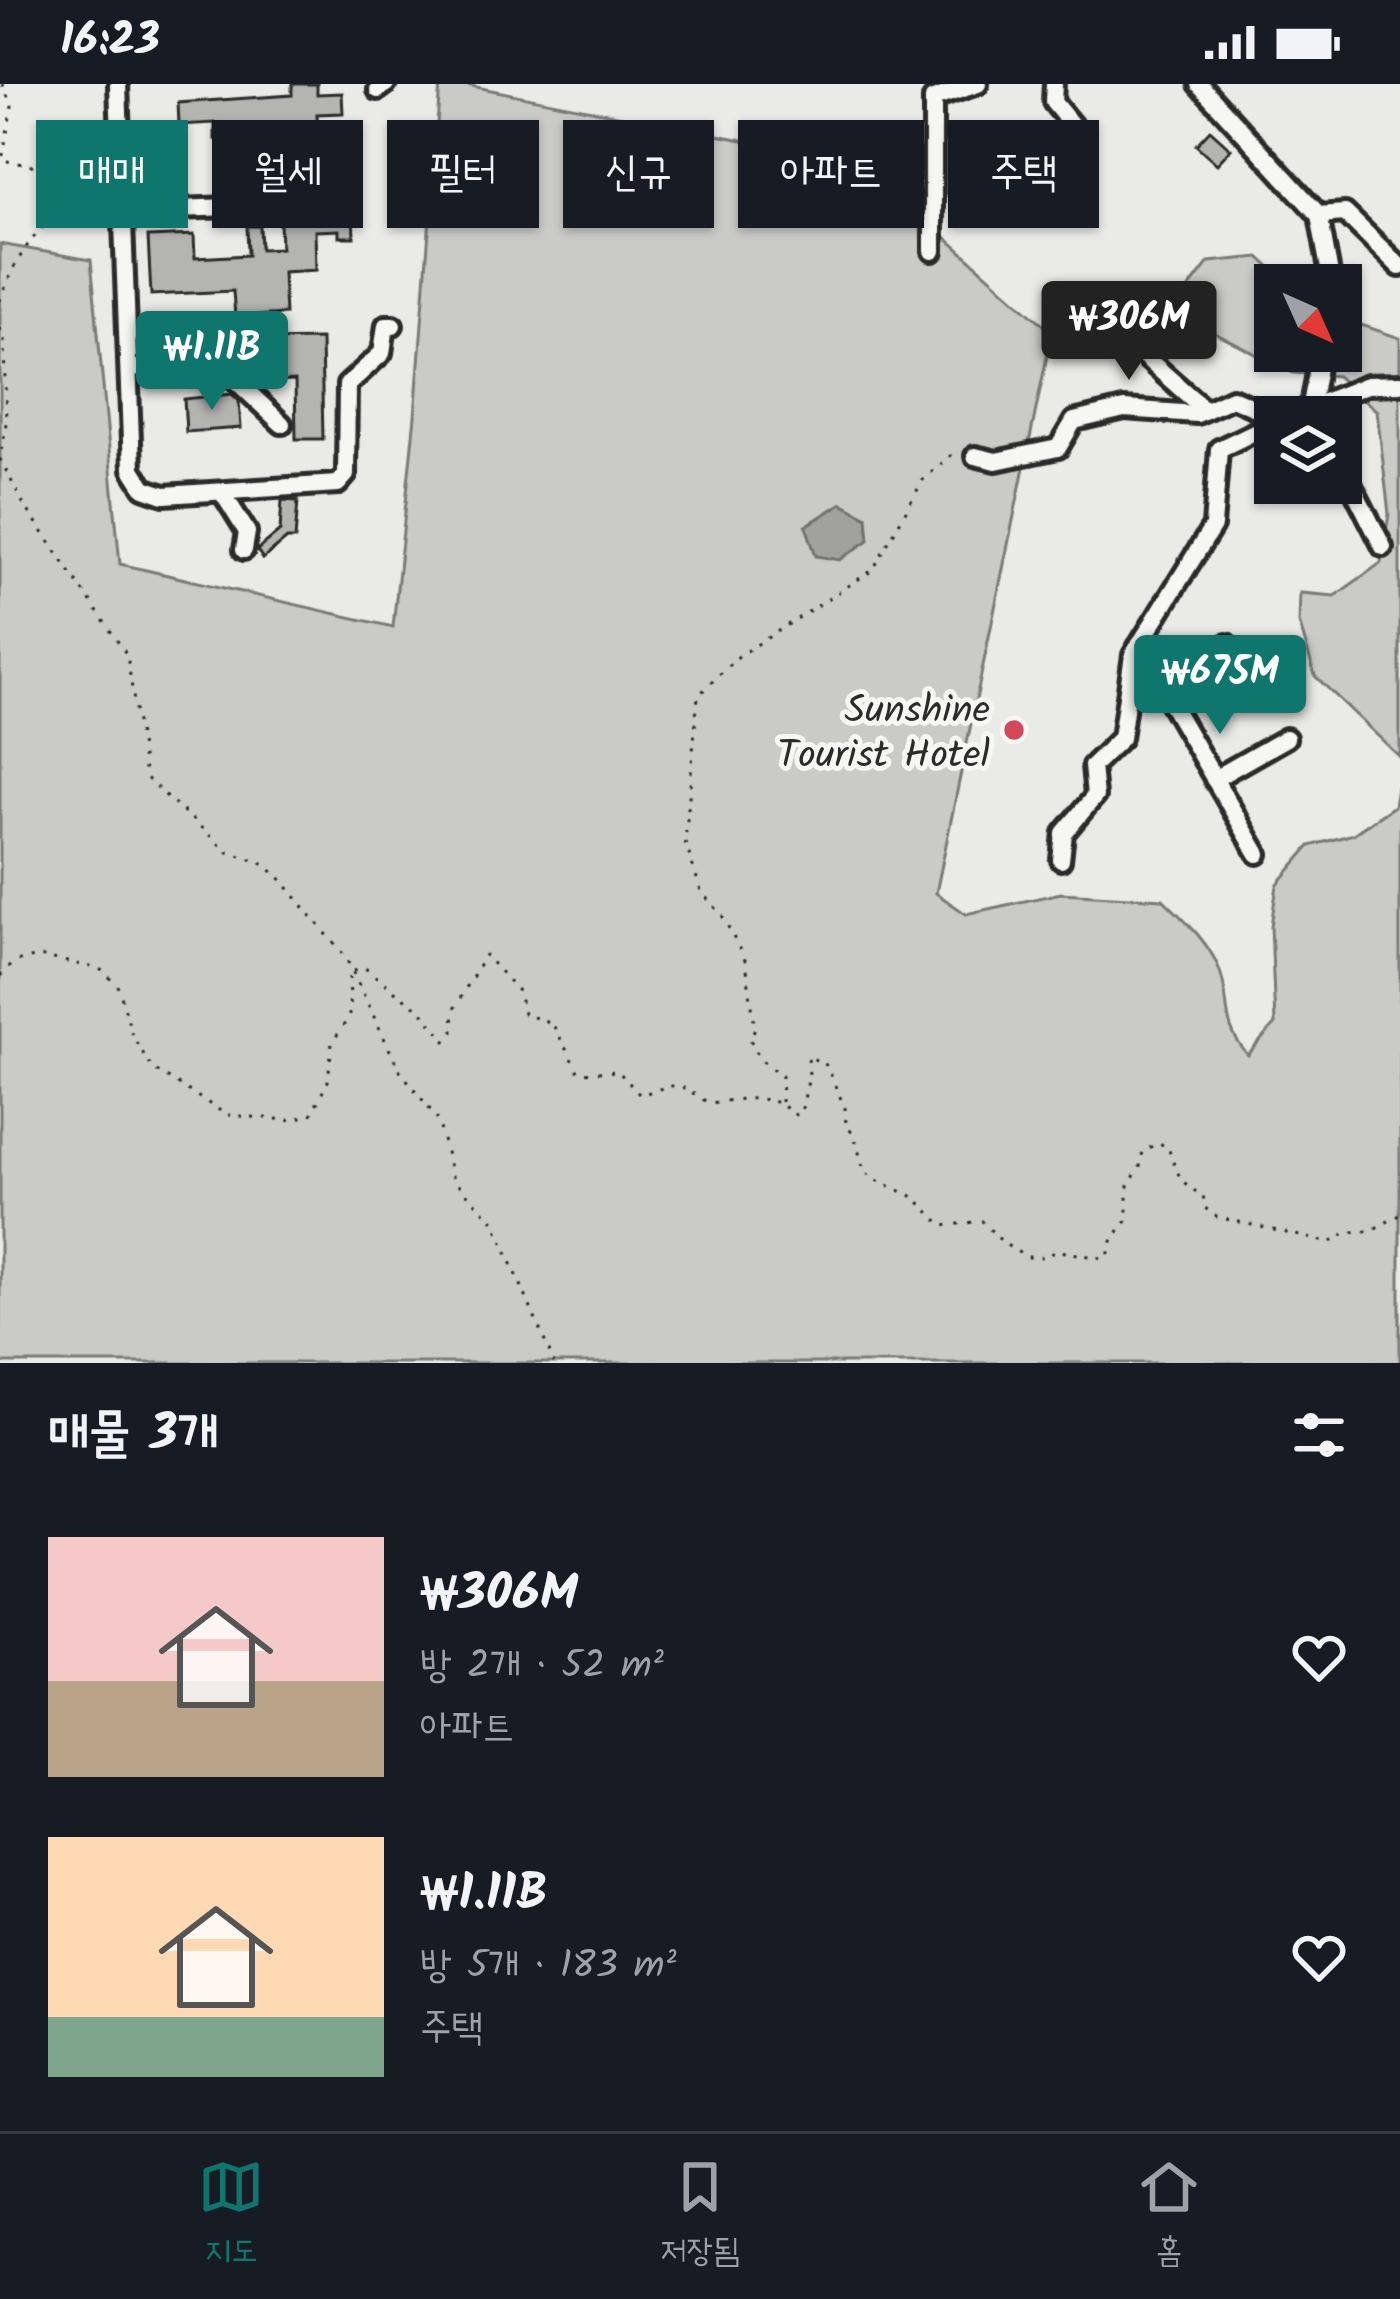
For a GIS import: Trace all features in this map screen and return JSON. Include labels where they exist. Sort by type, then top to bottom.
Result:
[{"type":"street","points":[[118,84],[120,120]]},
{"type":"street","points":[[933,251],[933,99],[978,84]]},
{"type":"street","points":[[1054,84],[1053,102],[1068,120]]},
{"type":"street","points":[[1199,84],[1319,215],[1328,264]]},
{"type":"street","points":[[1319,215],[1345,213],[1400,267]]},
{"type":"street","points":[[124,228],[131,469],[144,488],[164,495],[338,484],[346,476],[347,385],[382,352],[386,325],[393,325]]},
{"type":"street","points":[[1118,333],[1204,410]]},
{"type":"street","points":[[128,368],[160,369],[176,376],[230,375],[282,424]]},
{"type":"street","points":[[1345,396],[1367,385],[1400,384]]},
{"type":"street","points":[[975,456],[996,461],[1058,448],[1074,421],[1124,410],[1197,413],[1232,398],[1254,409]]},
{"type":"street","points":[[1061,860],[1064,833],[1095,796],[1092,766],[1121,738],[1133,655],[1213,526],[1219,449],[1254,431]]},
{"type":"street","points":[[222,492],[247,532],[244,550]]},
{"type":"street","points":[[1361,504],[1383,547]]},
{"type":"street","points":[[1160,684],[1227,644]]},
{"type":"street","points":[[1138,647],[1258,854]]},
{"type":"street","points":[[1214,779],[1286,738]]},
{"type":"path","points":[[2,84],[12,106],[2,160],[36,166]]},
{"type":"path","points":[[0,301],[16,257],[43,228]]},
{"type":"path","points":[[0,328],[6,423],[0,459],[23,503],[127,655],[145,777],[228,852],[260,862],[278,876],[324,928],[352,970],[399,1070],[438,1120],[453,1180],[494,1221],[554,1363]]},
{"type":"path","points":[[781,1104],[782,1076],[754,1050],[750,1039],[755,1028],[746,962],[722,915],[701,891],[685,842],[698,696],[736,658],[873,570],[923,480],[950,456],[975,456]]},
{"type":"path","points":[[352,970],[365,968],[421,1011],[446,1041],[451,1037],[454,1009],[485,955],[519,992],[524,1014],[551,1023],[579,1073],[623,1073],[640,1095],[662,1086],[682,1086],[709,1103],[732,1099],[781,1104],[796,1115],[802,1113],[808,1055],[825,1064],[864,1170],[872,1178],[914,1197],[943,1226],[982,1221],[1003,1243],[1026,1257],[1060,1251],[1108,1256],[1113,1238],[1127,1221],[1127,1188],[1143,1151],[1159,1143],[1170,1150],[1186,1186],[1203,1196],[1205,1208],[1217,1217],[1326,1242],[1348,1232],[1370,1232],[1400,1216]]},
{"type":"path","points":[[0,976],[16,961],[39,956],[100,969],[118,985],[132,1036],[152,1068],[227,1115],[274,1118],[311,1115],[328,1081],[332,1042],[349,1017],[352,970]]},
{"type":"shaded area","points":[[440,84],[461,84],[642,120],[563,120],[563,228],[714,228],[714,134],[738,139],[738,228],[924,228],[924,218],[1052,332],[936,893],[966,914],[1061,893],[1163,899],[1213,956],[1229,1022],[1248,1055],[1275,1024],[1271,926],[1277,885],[1310,846],[1353,834],[1394,806],[1400,769],[1400,1363],[0,1363],[0,244],[91,260],[120,564],[393,627],[429,228],[539,228],[539,120],[437,120]]},
{"type":"shaded area","points":[[1259,257],[1266,264],[1254,264],[1254,353],[1203,327],[1183,296],[1209,262]]},
{"type":"shaded area","points":[[1362,325],[1400,338],[1400,757],[1315,676],[1299,622],[1300,593],[1335,596],[1381,563],[1389,514],[1377,411],[1337,376],[1293,373],[1362,372]]},
{"type":"shaded area","points":[[842,503],[867,517],[869,540],[840,560],[816,556],[806,526]]},
{"type":"building","points":[[292,84],[317,84],[317,94],[342,93],[343,113],[317,114],[317,120],[212,120],[188,124],[188,120],[179,120],[178,103],[292,95]]},
{"type":"building","points":[[1210,130],[1231,149],[1217,164],[1196,145]]},
{"type":"building","points":[[247,228],[260,228],[261,249],[281,248],[280,228],[354,228],[354,237],[339,237],[339,230],[315,231],[316,270],[283,272],[285,314],[235,317],[233,291],[151,295],[148,237],[194,235],[195,258],[248,255]]},
{"type":"building","points":[[321,339],[323,439],[296,439],[295,381],[268,382],[267,363],[261,363],[261,340]]},
{"type":"building","points":[[232,394],[239,401],[241,428],[186,432],[184,399]]},
{"type":"building","points":[[282,500],[298,501],[295,539],[287,539],[263,559],[257,550],[280,531]]},
{"type":"place","name":"Sunshine Tourist Hotel","points":[[1014,730]]}]
